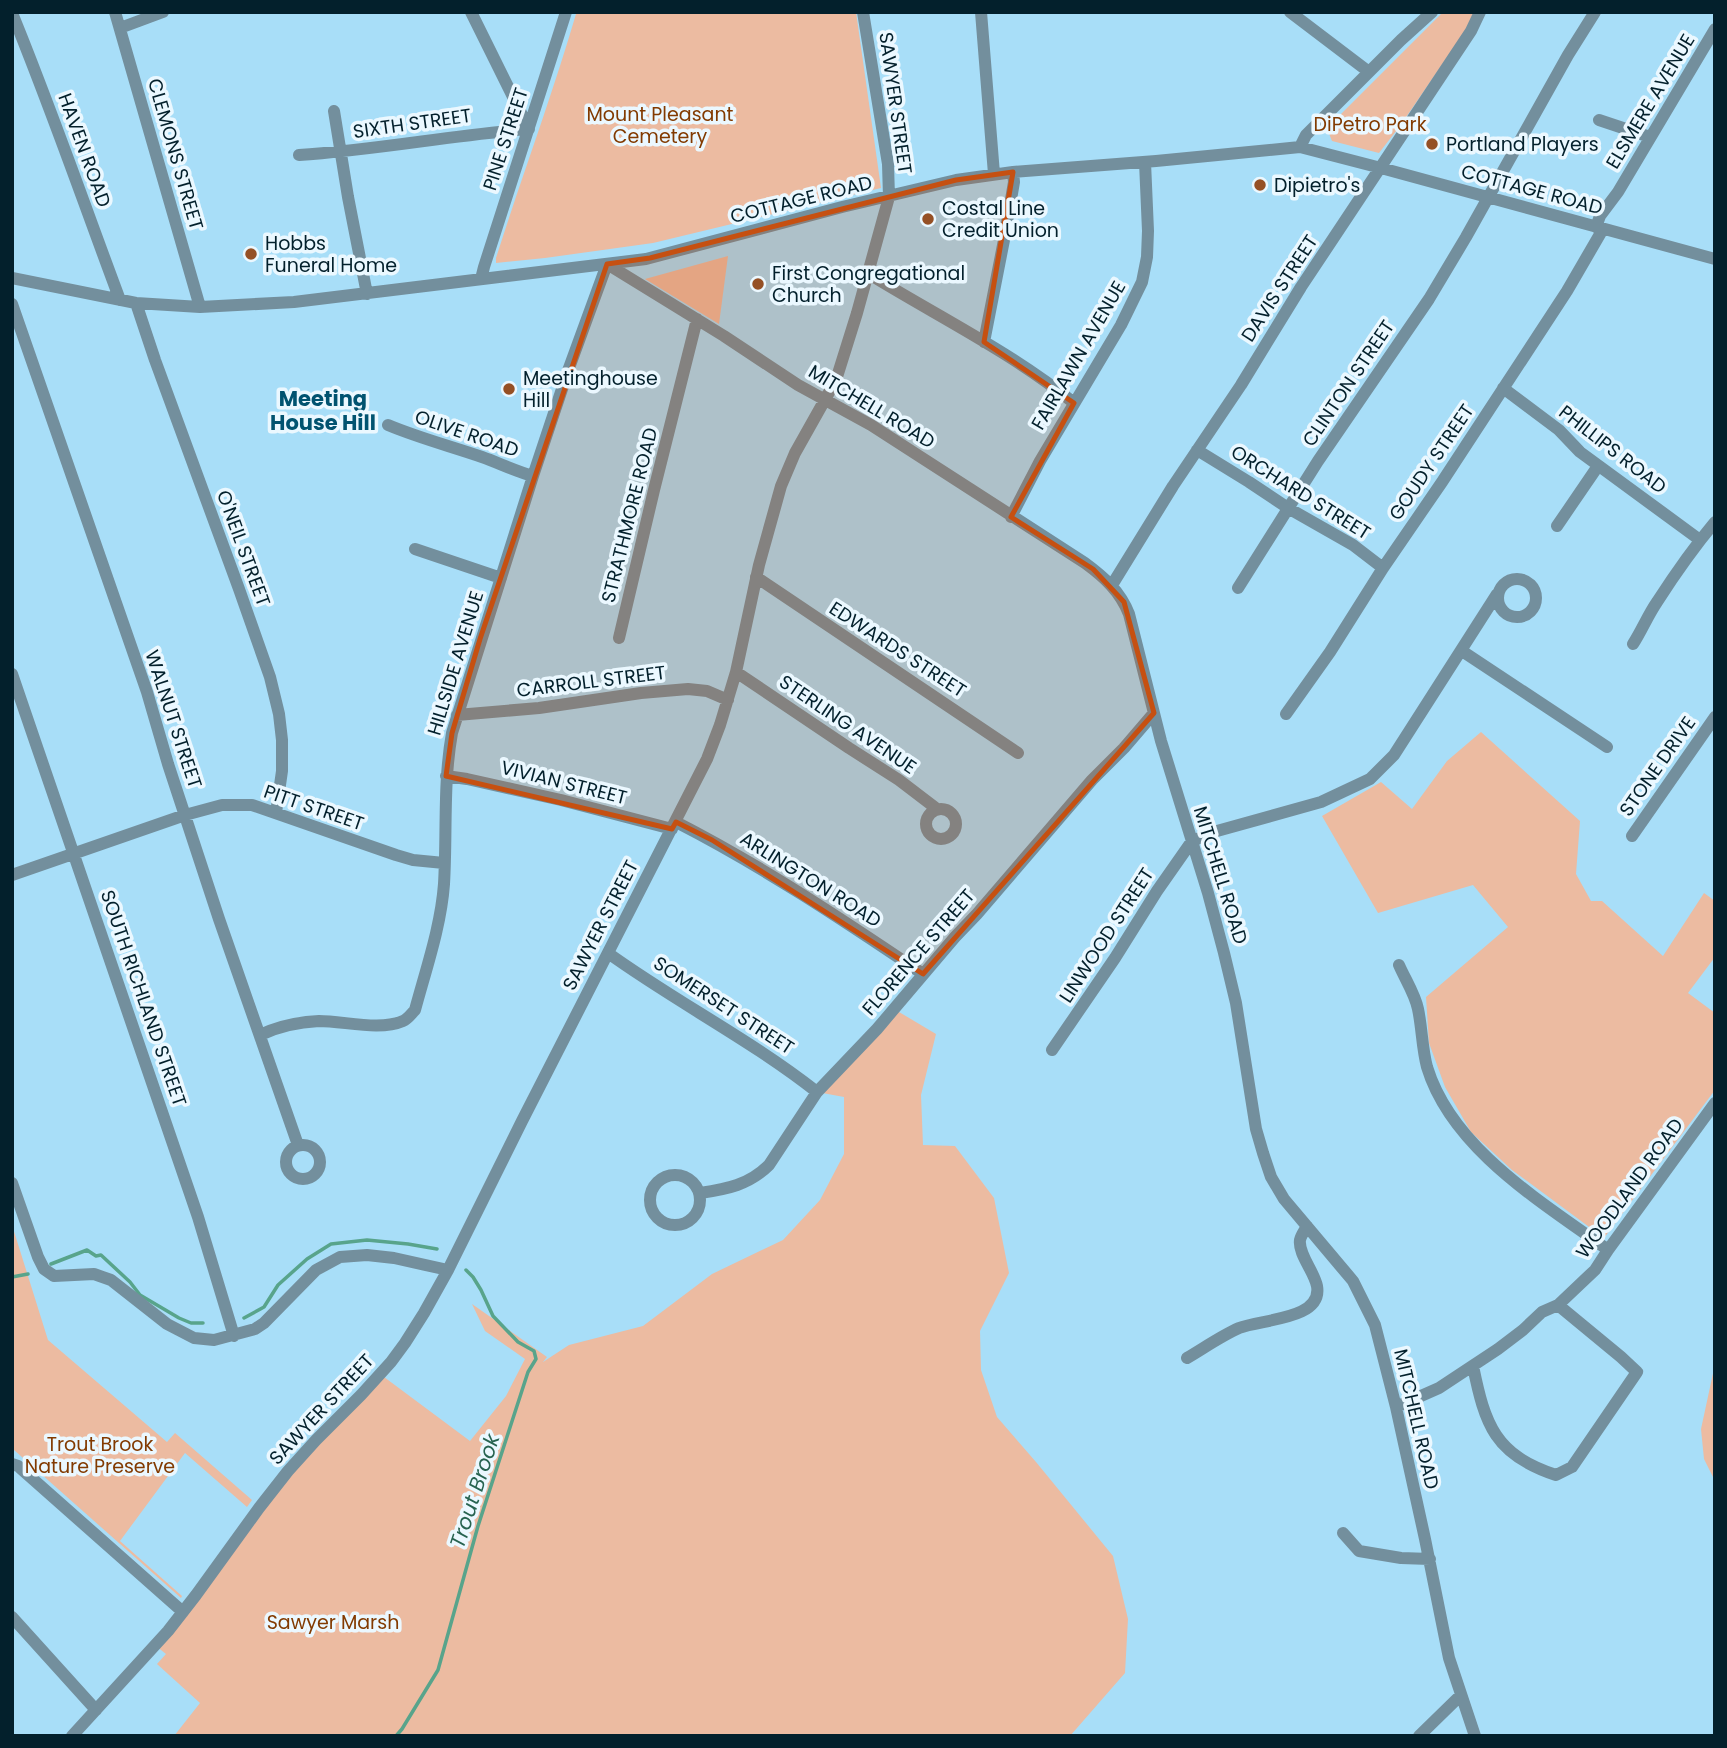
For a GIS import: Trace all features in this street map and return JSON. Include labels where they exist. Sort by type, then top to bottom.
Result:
[{"type":"street","name":"CLEMONS STREET","points":[[116,12],[200,307]]},
{"type":"street","points":[[120,28],[163,12]]},
{"type":"street","points":[[471,12],[529,129]]},
{"type":"street","name":"PINE STREET","points":[[481,279],[566,12]]},
{"type":"street","name":"SAWYER STREET","points":[[72,1736],[147,1656],[288,1471],[391,1362],[424,1313],[707,759],[736,671],[780,486],[795,453],[836,380],[890,197],[888,164],[863,12]]},
{"type":"street","points":[[981,12],[994,174]]},
{"type":"street","points":[[1290,12],[1369,72]]},
{"type":"street","points":[[1300,147],[1306,135],[1432,12]]},
{"type":"street","name":"DAVIS STREET","points":[[1112,585],[1301,288],[1471,31],[1480,12]]},
{"type":"street","name":"CLINTON STREET","points":[[1238,587],[1318,461],[1429,299],[1595,12]]},
{"type":"street","name":"HAVEN ROAD","points":[[12,13],[120,300]]},
{"type":"street","name":"ELSMERE AVENUE","points":[[1600,228],[1600,216],[1618,192],[1715,29]]},
{"type":"street","points":[[334,111],[367,294]]},
{"type":"street","points":[[1599,120],[1650,137]]},
{"type":"street","name":"SIXTH STREET","points":[[299,155],[529,129]]},
{"type":"street","name":"COTTAGE ROAD","points":[[12,278],[136,303],[200,307],[294,302],[650,258],[842,207],[956,180],[994,174],[1300,147],[1715,259]]},
{"type":"street","name":"FAIRLAWN AVENUE","points":[[1011,517],[1040,461],[1121,325],[1142,282],[1148,231],[1145,162]]},
{"type":"street","points":[[984,342],[1014,182],[1013,172]]},
{"type":"street","name":"GOUDY STREET","points":[[1286,714],[1330,652],[1567,291],[1600,228]]},
{"type":"street","name":"MITCHELL ROAD","points":[[607,264],[798,386],[871,425],[1085,563],[1112,585],[1124,602],[1161,741],[1224,953],[1236,1003],[1256,1129],[1263,1153],[1271,1177],[1284,1199],[1353,1281],[1375,1325],[1396,1407],[1447,1646],[1475,1736]]},
{"type":"street","name":"HILLSIDE AVENUE","points":[[260,1035],[277,1027],[302,1023],[395,1024],[406,1020],[415,1010],[440,912],[447,758],[457,715],[533,476],[607,264]]},
{"type":"street","points":[[869,274],[984,342],[1050,384],[1074,403]]},
{"type":"street","name":"O'NEIL STREET","points":[[136,303],[270,677],[279,713],[282,740],[282,771],[276,813]]},
{"type":"street","name":"WALNUT STREET","points":[[12,304],[147,692],[185,815],[298,1145]]},
{"type":"street","name":"STRATHMORE ROAD","points":[[620,638],[697,319]]},
{"type":"street","name":"PHILLIPS ROAD","points":[[1503,388],[1559,430],[1598,466],[1700,540]]},
{"type":"street","name":"OLIVE ROAD","points":[[388,425],[533,476]]},
{"type":"street","name":"ORCHARD STREET","points":[[1197,450],[1288,508],[1353,545],[1383,568]]},
{"type":"street","points":[[1557,526],[1598,466]]},
{"type":"street","points":[[1633,644],[1656,604],[1715,522]]},
{"type":"street","points":[[415,549],[501,578]]},
{"type":"street","name":"EDWARDS STREET","points":[[756,578],[1018,753]]},
{"type":"street","points":[[1192,841],[1217,831],[1321,802],[1370,779],[1394,755],[1503,583],[1515,578],[1527,581],[1535,590],[1535,603],[1528,614],[1521,617],[1508,615],[1489,618],[1479,624]]},
{"type":"street","points":[[1497,594],[1499,606],[1508,615]]},
{"type":"street","points":[[1462,651],[1607,747]]},
{"type":"street","name":"STERLING AVENUE","points":[[736,671],[899,780],[937,809]]},
{"type":"street","name":"SOUTH RICHLAND STREET","points":[[12,674],[194,1204],[234,1336]]},
{"type":"street","name":"CARROLL STREET","points":[[457,715],[539,708],[688,689],[707,691],[728,700]]},
{"type":"street","name":"FLORENCE STREET","points":[[700,1193],[743,1184],[761,1173],[776,1156],[817,1091],[877,1029],[1092,780],[1154,713]]},
{"type":"street","name":"STONE DRIVE","points":[[1632,836],[1715,717]]},
{"type":"street","name":"VIVIAN STREET","points":[[446,776],[673,825]]},
{"type":"street","name":"PITT STREET","points":[[12,875],[185,815],[222,805],[252,805],[396,855],[413,860],[444,863]]},
{"type":"street","name":"ARLINGTON ROAD","points":[[673,825],[712,840],[764,870],[923,974]]},
{"type":"street","name":"LINWOOD STREET","points":[[1052,1050],[1192,841]]},
{"type":"street","name":"SOMERSET STREET","points":[[608,953],[788,1068],[817,1091]]},
{"type":"street","points":[[1399,965],[1418,1006],[1427,1067],[1445,1109],[1474,1145],[1512,1180],[1608,1250]]},
{"type":"street","name":"WOODLAND ROAD","points":[[1396,1407],[1439,1388],[1473,1366],[1523,1330],[1542,1312],[1558,1305],[1595,1270],[1715,1103]]},
{"type":"street","points":[[667,1176],[685,1176],[693,1181],[700,1193],[700,1208],[695,1216],[682,1225],[665,1223],[652,1211],[650,1199],[653,1188],[659,1180],[667,1176]]},
{"type":"street","points":[[12,1183],[44,1269],[54,1276],[94,1274],[111,1280],[167,1324],[194,1338],[214,1340],[256,1329],[316,1270],[340,1257],[367,1255],[394,1258],[448,1270]]},
{"type":"street","points":[[1187,1358],[1239,1328],[1295,1315],[1315,1301],[1317,1283],[1300,1249],[1300,1239],[1307,1226]]},
{"type":"street","points":[[1473,1366],[1480,1401],[1490,1427],[1500,1442],[1514,1455],[1536,1468],[1556,1475],[1572,1467],[1637,1372],[1558,1305]]},
{"type":"street","points":[[12,1464],[18,1466],[183,1612]]},
{"type":"street","points":[[1342,1533],[1359,1551],[1401,1558],[1430,1559]]},
{"type":"street","points":[[12,1617],[96,1710]]},
{"type":"street","points":[[1419,1736],[1461,1695]]},
{"type":"highlighted area","points":[[1013,172],[984,342],[1074,403],[1011,517],[1093,569],[1124,602],[1154,713],[923,974],[712,840],[676,822],[672,829],[446,776],[452,733],[480,639],[607,264],[650,258],[956,180]]},
{"type":"green space","name":"Mount Pleasant Cemetery","points":[[856,12],[881,188],[653,243],[496,263],[576,14]]},
{"type":"green space","name":"DiPetro Park","points":[[1443,12],[1475,12],[1465,31],[1379,153],[1332,141],[1328,131],[1336,119]]},
{"type":"green space","points":[[728,256],[719,324],[645,279]]},
{"type":"green space","points":[[1481,732],[1580,821],[1576,874],[1591,901],[1602,901],[1663,956],[1704,893],[1715,901],[1715,957],[1688,993],[1715,1013],[1715,1090],[1604,1238],[1512,1170],[1471,1132],[1445,1087],[1429,1043],[1426,997],[1508,927],[1473,885],[1378,913],[1322,816],[1381,782],[1412,809],[1447,761]]},
{"type":"green space","name":"Sawyer Marsh","points":[[894,1009],[936,1034],[921,1095],[923,1145],[955,1146],[994,1198],[1009,1273],[980,1331],[981,1370],[997,1417],[1113,1556],[1128,1619],[1125,1673],[1070,1736],[174,1736],[200,1703],[157,1664],[166,1654],[156,1646],[259,1508],[380,1374],[470,1441],[506,1396],[525,1359],[485,1331],[472,1304],[547,1357],[543,1362],[569,1345],[643,1326],[712,1274],[783,1240],[820,1200],[844,1154],[844,1097],[817,1092]]},
{"type":"green space","name":"Trout Brook Nature Preserve","points":[[12,1225],[48,1340],[167,1442],[175,1433],[252,1500],[247,1507],[185,1453],[120,1541],[182,1596],[181,1598],[12,1450]]},
{"type":"green space","points":[[1715,1364],[1715,1481],[1704,1459],[1701,1429]]},
{"type":"waterway","name":"Trout Brook","points":[[244,1318],[264,1307],[278,1285],[307,1259],[331,1244],[367,1240],[437,1249]]},
{"type":"waterway","name":"Trout Brook","points":[[51,1264],[87,1250],[96,1256],[101,1255],[140,1295],[179,1318],[191,1323],[203,1323]]},
{"type":"waterway","name":"Trout Brook","points":[[396,1736],[438,1670],[478,1526],[528,1372],[536,1359],[534,1351],[518,1342],[493,1316],[481,1290],[466,1270]]},
{"type":"waterway","name":"Trout Brook","points":[[12,1277],[28,1274]]},
{"type":"place","name":"Portland Players","points":[[1432,144]]},
{"type":"place","name":"Dipietro's","points":[[1260,185]]},
{"type":"place","name":"Costal Line Credit Union","points":[[928,219]]},
{"type":"place","name":"Hobbs Funeral Home","points":[[251,254]]},
{"type":"place","name":"First Congregational Church","points":[[758,284]]},
{"type":"place","name":"Meetinghouse Hill","points":[[509,389]]},
{"type":"district","name":"Meeting House Hill","points":[[323,411]]}]
